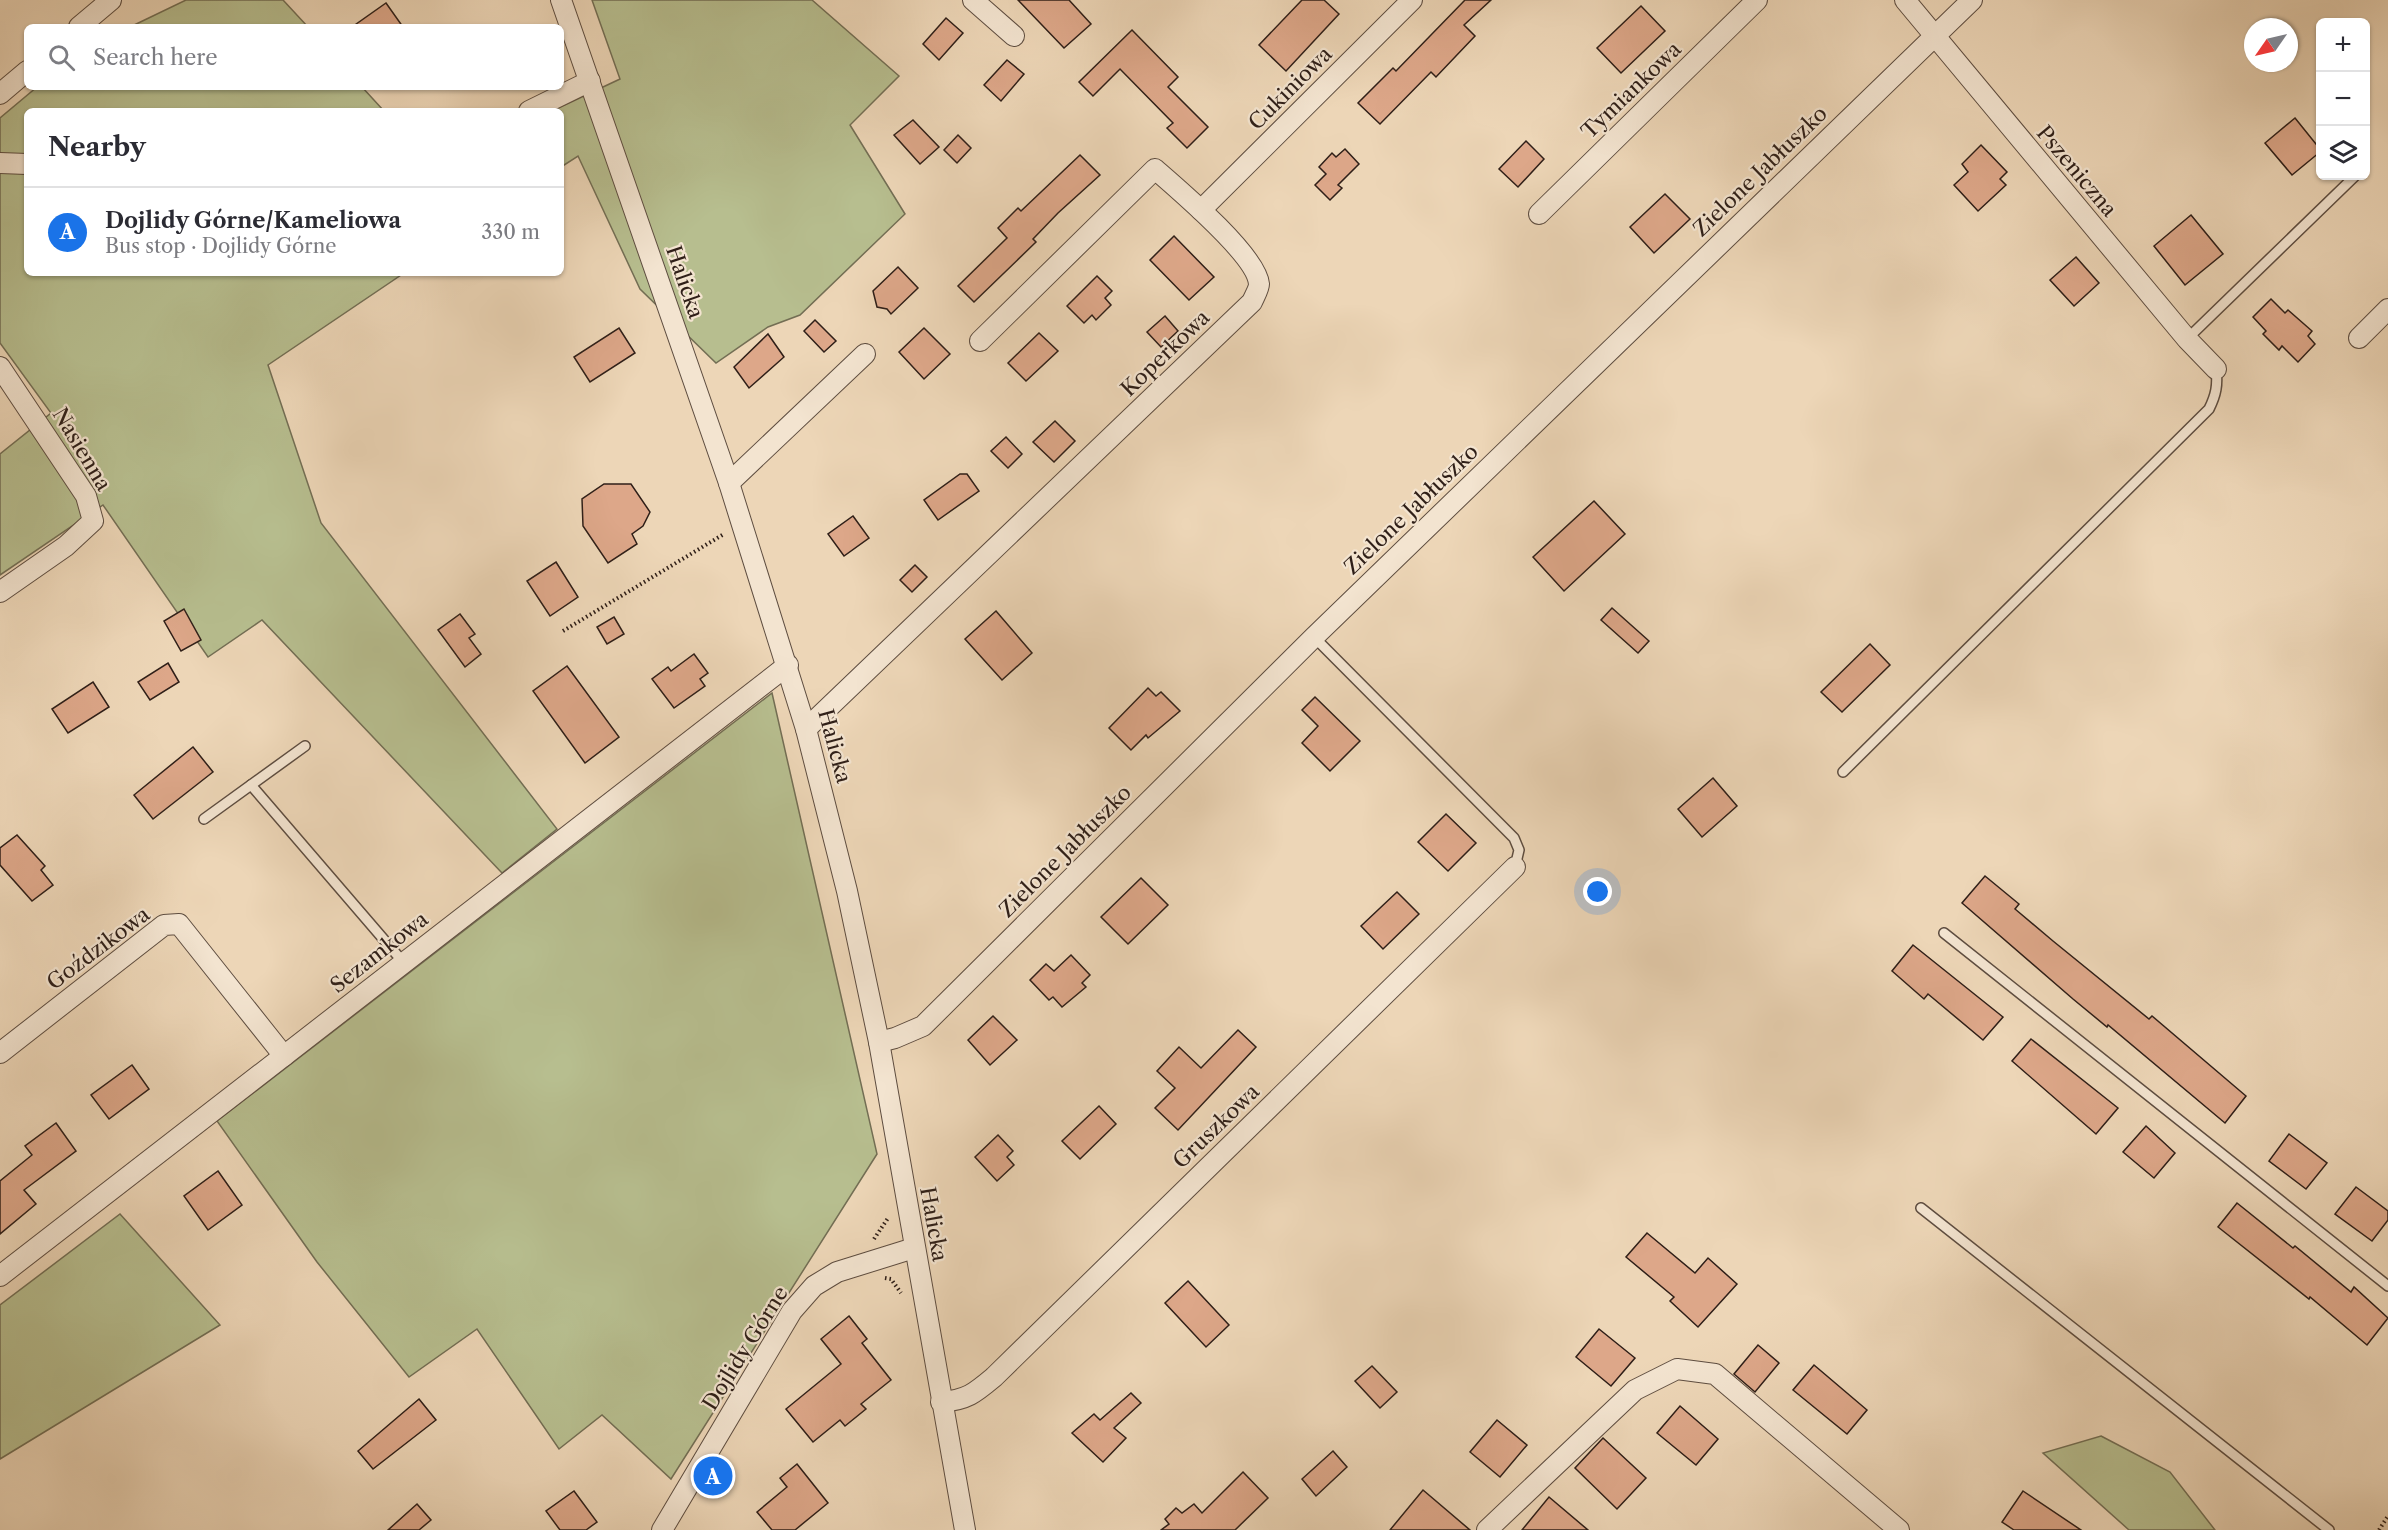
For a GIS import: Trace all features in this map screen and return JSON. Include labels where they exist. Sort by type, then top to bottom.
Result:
[{"type":"street","points":[[83,24],[111,0]]},
{"type":"street","name":"Halicka","points":[[561,0],[729,483],[807,729],[847,891],[879,1042],[965,1530]]},
{"type":"street","points":[[973,0],[1014,36]]},
{"type":"street","name":"Cukiniowa","points":[[1201,210],[1412,0]]},
{"type":"street","name":"Tymiankowa","points":[[1539,214],[1757,0]]},
{"type":"street","name":"Pszeniczna","points":[[1905,0],[2187,339],[2216,369]]},
{"type":"street","name":"Zielone Jabłuszko","points":[[879,1042],[923,1026],[1314,637],[1972,0]]},
{"type":"street","points":[[0,94],[24,73]]},
{"type":"street","points":[[535,108],[590,81]]},
{"type":"street","points":[[0,163],[24,164]]},
{"type":"street","name":"Koperkowa","points":[[807,729],[1252,302],[1259,285],[1252,266],[1201,210],[1155,169],[980,340]]},
{"type":"street","points":[[2359,338],[2388,309]]},
{"type":"street","points":[[729,483],[865,354]]},
{"type":"street","name":"Nasienna","points":[[0,367],[87,496],[93,520],[66,546],[0,592]]},
{"type":"street","name":"Sezamkowa","points":[[0,1276],[788,665]]},
{"type":"street","name":"Gruszkowa","points":[[941,1402],[959,1401],[973,1395],[994,1377],[1515,867]]},
{"type":"street","name":"Goździkowa","points":[[0,1053],[164,925],[179,924],[284,1056]]},
{"type":"street","name":"Dojlidy Górne","points":[[662,1530],[792,1311],[814,1286],[837,1272],[914,1248]]},
{"type":"street","points":[[1487,1530],[1635,1390],[1677,1369],[1714,1374],[1899,1530]]},
{"type":"lane","points":[[2187,339],[2351,180]]},
{"type":"lane","points":[[1843,772],[2209,409],[2218,384],[2216,369]]},
{"type":"lane","points":[[1314,637],[1514,838],[1519,850],[1515,867]]},
{"type":"lane","points":[[204,819],[305,746]]},
{"type":"lane","points":[[251,785],[404,963]]},
{"type":"lane","points":[[1944,933],[2388,1286]]},
{"type":"lane","points":[[1921,1208],[2329,1530]]},
{"type":"path","points":[[563,631],[742,522]]},
{"type":"path","points":[[877,1276],[891,1280],[905,1297]]},
{"type":"path","points":[[2379,1530],[2388,1516]]},
{"type":"green space","points":[[186,0],[283,0],[305,24],[136,24]]},
{"type":"green space","points":[[592,0],[812,0],[899,76],[850,125],[905,214],[800,315],[768,327],[716,363],[640,289],[578,156],[564,165],[564,108],[558,108],[620,79]]},
{"type":"green space","points":[[33,90],[365,90],[381,108],[24,108],[24,276],[400,276],[268,365],[321,523],[557,829],[502,873],[262,620],[208,657],[103,505],[0,575],[0,454],[51,413],[0,343],[0,118]]},
{"type":"green space","points":[[772,693],[877,1154],[671,1479],[602,1415],[559,1449],[477,1329],[409,1377],[317,1262],[217,1121]]},
{"type":"green space","points":[[120,1214],[220,1325],[0,1459],[0,1305]]},
{"type":"green space","points":[[2101,1436],[2170,1472],[2215,1530],[2129,1530],[2043,1453]]},
{"type":"building","points":[[1018,0],[1069,0],[1091,24],[1064,48]]},
{"type":"building","points":[[1302,0],[1324,0],[1339,14],[1286,71],[1259,45]]},
{"type":"building","points":[[1465,0],[1491,0],[1464,25],[1475,36],[1436,77],[1431,72],[1380,124],[1358,103],[1393,68],[1396,71]]},
{"type":"building","points":[[386,3],[401,24],[356,24]]},
{"type":"building","points":[[1641,6],[1665,31],[1621,73],[1597,48]]},
{"type":"building","points":[[946,18],[963,33],[939,60],[923,44]]},
{"type":"building","points":[[1132,30],[1178,77],[1168,87],[1208,127],[1187,148],[1167,128],[1173,123],[1120,69],[1093,96],[1079,82]]},
{"type":"building","points":[[1007,60],[1024,74],[1001,101],[984,85]]},
{"type":"building","points":[[2295,118],[2316,144],[2316,155],[2292,175],[2265,143]]},
{"type":"building","points":[[913,120],[939,147],[920,164],[894,135]]},
{"type":"building","points":[[958,135],[971,148],[957,163],[944,150]]},
{"type":"building","points":[[1526,141],[1544,159],[1518,187],[1499,169]]},
{"type":"building","points":[[1981,145],[2007,172],[2000,179],[2006,185],[1978,211],[1954,185],[1968,172],[1962,164]]},
{"type":"building","points":[[1345,149],[1359,164],[1338,185],[1342,188],[1330,200],[1315,185],[1326,174],[1319,167],[1332,153],[1336,157]]},
{"type":"building","points":[[1080,155],[1100,175],[1058,213],[1033,239],[1036,242],[974,302],[958,286],[1007,238],[998,228],[1018,208],[1021,211]]},
{"type":"building","points":[[1665,194],[1690,219],[1654,253],[1630,227]]},
{"type":"building","points":[[2191,215],[2223,254],[2185,285],[2154,246]]},
{"type":"building","points":[[1174,236],[1214,277],[1189,300],[1150,260]]},
{"type":"building","points":[[2076,257],[2099,283],[2074,306],[2050,280]]},
{"type":"building","points":[[898,267],[918,288],[891,314],[887,309],[877,307],[873,291]]},
{"type":"building","points":[[1097,276],[1112,291],[1105,298],[1111,305],[1096,320],[1092,315],[1084,323],[1067,306]]},
{"type":"building","points":[[2271,299],[2285,313],[2288,310],[2312,331],[2308,336],[2315,344],[2298,362],[2282,346],[2279,350],[2263,334],[2266,331],[2253,317]]},
{"type":"building","points":[[1165,316],[1178,331],[1161,347],[1147,332]]},
{"type":"building","points":[[815,320],[836,341],[824,352],[804,331]]},
{"type":"building","points":[[619,328],[635,353],[590,382],[574,357]]},
{"type":"building","points":[[924,328],[950,354],[924,379],[899,352]]},
{"type":"building","points":[[1039,333],[1058,351],[1026,381],[1008,363]]},
{"type":"building","points":[[768,334],[784,357],[749,388],[734,367]]},
{"type":"building","points":[[1055,421],[1075,441],[1054,462],[1033,442]]},
{"type":"building","points":[[1006,437],[1022,454],[1008,468],[991,451]]},
{"type":"building","points":[[960,474],[967,474],[979,491],[938,520],[924,500]]},
{"type":"building","points":[[604,484],[631,484],[650,512],[643,526],[632,534],[637,544],[608,563],[583,526],[582,499]]},
{"type":"building","points":[[1594,501],[1625,534],[1564,591],[1533,557]]},
{"type":"building","points":[[853,516],[869,538],[844,556],[828,534]]},
{"type":"building","points":[[556,562],[578,597],[550,616],[527,581]]},
{"type":"building","points":[[915,565],[927,577],[912,592],[900,580]]},
{"type":"building","points":[[1612,608],[1649,641],[1638,653],[1601,620]]},
{"type":"building","points":[[184,609],[201,640],[181,651],[164,621]]},
{"type":"building","points":[[996,611],[1032,653],[1002,680],[965,639]]},
{"type":"building","points":[[460,614],[475,634],[469,638],[481,654],[465,667],[438,630]]},
{"type":"building","points":[[614,617],[624,634],[607,644],[597,627]]},
{"type":"building","points":[[1870,644],[1890,665],[1842,712],[1821,692]]},
{"type":"building","points":[[694,654],[708,673],[700,679],[705,686],[674,708],[652,679],[668,667],[671,671]]},
{"type":"building","points":[[168,663],[179,682],[150,700],[138,682]]},
{"type":"building","points":[[567,666],[619,737],[585,763],[533,691]]},
{"type":"building","points":[[93,682],[109,707],[68,733],[52,709]]},
{"type":"building","points":[[1148,688],[1156,696],[1161,692],[1180,711],[1148,738],[1146,735],[1131,750],[1109,728]]},
{"type":"building","points":[[1315,697],[1360,741],[1330,771],[1302,743],[1318,726],[1302,710]]},
{"type":"building","points":[[193,747],[213,772],[153,819],[134,795]]},
{"type":"building","points":[[1713,778],[1737,806],[1702,837],[1678,809]]},
{"type":"building","points":[[1446,814],[1476,843],[1448,871],[1418,842]]},
{"type":"building","points":[[17,835],[45,866],[41,870],[53,885],[32,901],[0,865],[0,848]]},
{"type":"building","points":[[1985,876],[2019,904],[2015,909],[2149,1019],[2152,1016],[2246,1096],[2225,1123],[2108,1025],[2107,1027],[2073,999],[1962,903]]},
{"type":"building","points":[[1141,878],[1168,905],[1128,944],[1101,917]]},
{"type":"building","points":[[1397,892],[1419,914],[1383,949],[1361,926]]},
{"type":"building","points":[[1913,945],[2003,1017],[1983,1040],[1928,994],[1924,999],[1892,971]]},
{"type":"building","points":[[1071,955],[1090,975],[1082,983],[1086,987],[1062,1007],[1053,997],[1049,1000],[1030,980],[1046,964],[1054,971]]},
{"type":"building","points":[[993,1016],[1017,1040],[990,1065],[968,1040]]},
{"type":"building","points":[[1238,1030],[1256,1047],[1178,1130],[1155,1108],[1175,1088],[1157,1071],[1179,1047],[1201,1068]]},
{"type":"building","points":[[2031,1039],[2118,1108],[2096,1134],[2012,1061]]},
{"type":"building","points":[[132,1065],[149,1089],[109,1119],[91,1095]]},
{"type":"building","points":[[1099,1106],[1116,1124],[1080,1159],[1062,1141]]},
{"type":"building","points":[[56,1123],[76,1151],[24,1190],[36,1204],[0,1234],[0,1181],[32,1155],[25,1146]]},
{"type":"building","points":[[2146,1126],[2175,1153],[2154,1178],[2123,1152]]},
{"type":"building","points":[[2289,1134],[2327,1163],[2306,1189],[2269,1161]]},
{"type":"building","points":[[998,1135],[1013,1151],[1007,1157],[1014,1165],[997,1181],[975,1157]]},
{"type":"building","points":[[218,1171],[242,1205],[208,1230],[184,1196]]},
{"type":"building","points":[[2356,1187],[2388,1211],[2388,1220],[2372,1241],[2335,1214]]},
{"type":"building","points":[[2237,1203],[2351,1292],[2354,1287],[2388,1318],[2367,1345],[2310,1297],[2309,1299],[2218,1227]]},
{"type":"building","points":[[1647,1233],[1695,1273],[1708,1258],[1737,1284],[1698,1327],[1670,1301],[1674,1297],[1626,1257]]},
{"type":"building","points":[[1188,1281],[1229,1325],[1206,1347],[1165,1303]]},
{"type":"building","points":[[849,1316],[867,1339],[862,1343],[891,1380],[861,1404],[866,1409],[845,1426],[840,1420],[813,1442],[786,1409],[841,1364],[821,1339]]},
{"type":"building","points":[[1599,1329],[1635,1358],[1611,1386],[1576,1357]]},
{"type":"building","points":[[1758,1345],[1779,1363],[1755,1392],[1734,1374]]},
{"type":"building","points":[[1814,1365],[1867,1410],[1847,1434],[1793,1390]]},
{"type":"building","points":[[1372,1366],[1397,1392],[1380,1408],[1355,1381]]},
{"type":"building","points":[[1131,1393],[1141,1403],[1114,1428],[1126,1438],[1103,1462],[1072,1433],[1094,1414],[1100,1420]]},
{"type":"building","points":[[419,1399],[436,1420],[373,1469],[358,1451]]},
{"type":"building","points":[[1680,1406],[1718,1439],[1696,1465],[1657,1433]]},
{"type":"building","points":[[1497,1420],[1527,1445],[1500,1477],[1470,1452]]},
{"type":"building","points":[[1603,1438],[1646,1478],[1617,1509],[1575,1468]]},
{"type":"building","points":[[1333,1451],[1347,1467],[1316,1496],[1302,1479]]},
{"type":"building","points":[[797,1464],[828,1503],[795,1530],[772,1530],[757,1512],[787,1487],[780,1478]]},
{"type":"building","points":[[1243,1472],[1268,1498],[1235,1530],[1161,1530],[1169,1524],[1165,1519],[1176,1508],[1182,1513],[1194,1504],[1202,1513]]},
{"type":"building","points":[[1423,1490],[1470,1530],[1390,1530]]},
{"type":"building","points":[[574,1491],[597,1522],[586,1530],[560,1530],[546,1511]]},
{"type":"building","points":[[2023,1491],[2081,1530],[2014,1530],[2002,1522]]},
{"type":"building","points":[[1549,1497],[1588,1530],[1522,1530]]},
{"type":"building","points":[[417,1504],[431,1520],[419,1530],[388,1530]]},
{"type":"place","name":"Dojlidy Górne/Kameliowa","points":[[713,1476]]}]
